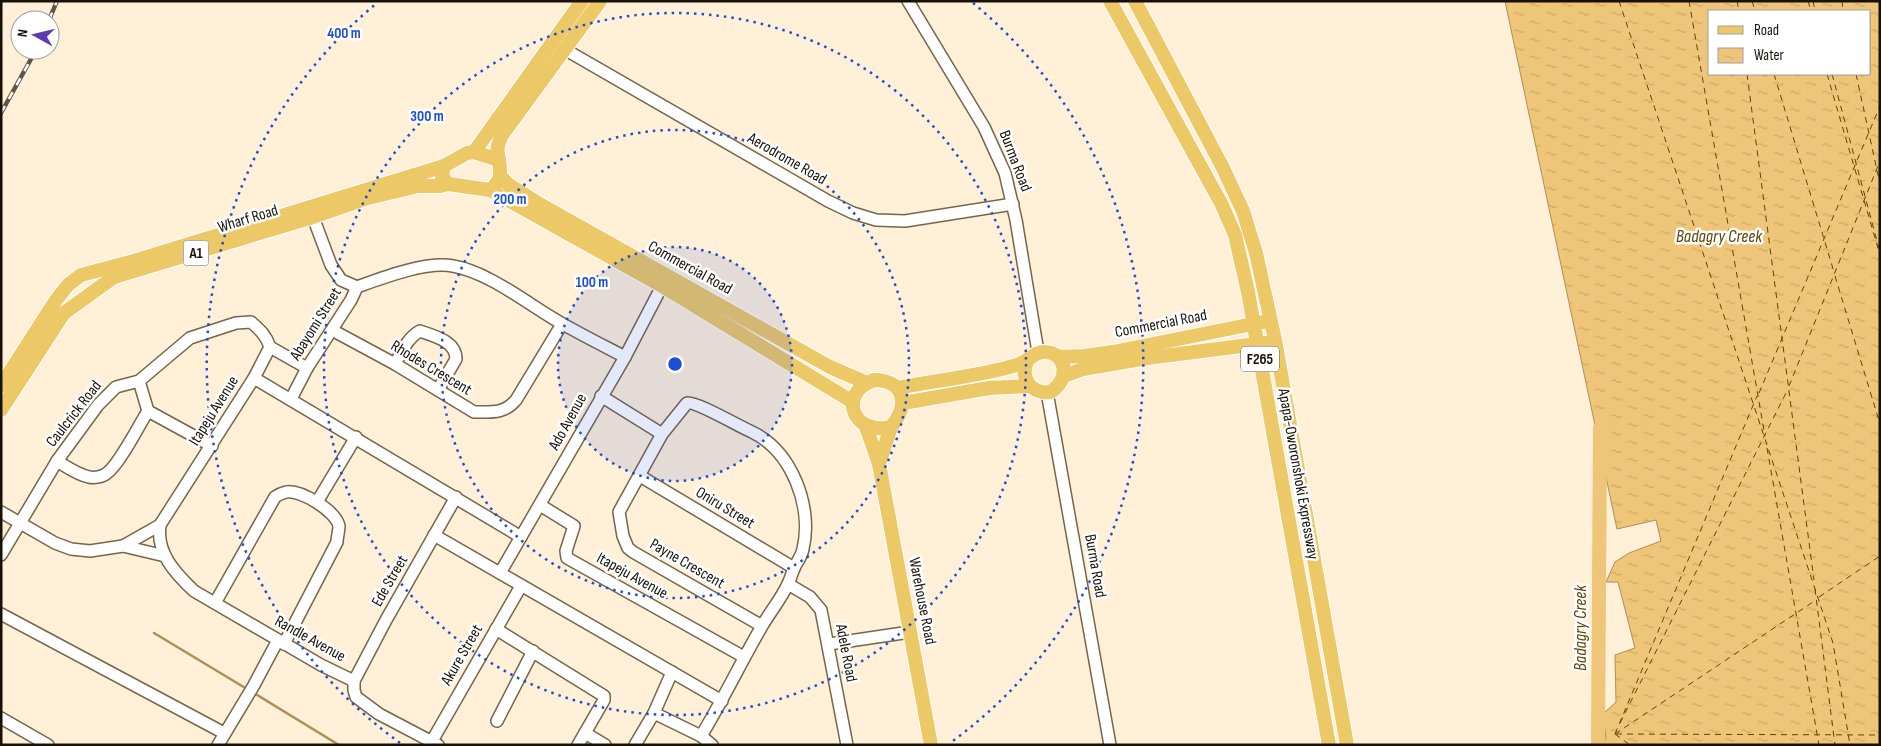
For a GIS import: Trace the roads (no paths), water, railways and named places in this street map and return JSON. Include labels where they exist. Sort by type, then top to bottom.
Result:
[{"type":"main road","points":[[490,190],[501,177],[497,152],[502,134],[559,45],[582,1]]},
{"type":"main road","points":[[499,160],[474,152],[559,45],[600,1]]},
{"type":"main road","name":"Apapa-Oworonshoki Expressway","points":[[1110,1],[1222,205],[1235,235],[1254,323],[1329,745]]},
{"type":"main road","name":"Apapa-Oworonshoki Expressway","points":[[1134,1],[1223,168],[1243,211],[1256,253],[1275,340],[1347,745]]},
{"type":"main road","name":"Wharf Road","points":[[1,386],[56,300],[68,285],[81,275],[144,258],[444,166],[467,153],[474,152]]},
{"type":"main road","points":[[444,166],[442,176],[448,184]]},
{"type":"main road","name":"Commercial Road","points":[[501,177],[509,185],[536,202],[830,367],[867,383]]},
{"type":"main road","name":"Wharf Road","points":[[1,410],[64,313],[70,306],[114,277],[376,196],[418,186],[448,184],[490,190]]},
{"type":"main road","name":"Commercial Road","points":[[490,190],[662,286],[853,402]]},
{"type":"main road","name":"Commercial Road","points":[[1058,357],[1113,352],[1271,321]]},
{"type":"main road","name":"Commercial Road","points":[[1064,376],[1083,369],[1147,358],[1275,340]]},
{"type":"main road","points":[[896,388],[1007,368],[1033,356],[1045,352],[1058,357],[1064,369],[1064,376],[1056,388],[1047,392],[1036,391],[1029,386],[1024,373],[1033,356]]},
{"type":"main road","points":[[882,380],[896,388],[903,403],[898,419],[891,428],[877,430],[866,427],[857,417],[853,402],[856,394],[867,383],[882,380]]},
{"type":"main road","points":[[903,403],[989,388],[1029,386]]},
{"type":"main road","name":"Warehouse Road","points":[[866,427],[879,464],[931,745]]},
{"type":"main road","name":"Warehouse Road","points":[[879,464],[891,428]]},
{"type":"street","name":"Burma Road","points":[[908,1],[984,127],[1005,173],[1013,204],[1033,356]]},
{"type":"street","name":"Aerodrome Road","points":[[559,45],[828,201],[853,213],[876,220],[905,221],[1013,204]]},
{"type":"street","points":[[313,217],[331,265],[341,280],[357,288]]},
{"type":"street","name":"Abayomi Street","points":[[291,399],[307,368],[357,288],[424,267],[452,266],[479,274],[562,324],[625,357]]},
{"type":"street","name":"Ado Avenue","points":[[500,573],[625,357],[662,286]]},
{"type":"street","name":"Caulcrick Road","points":[[1,555],[22,523],[57,461],[98,405],[116,387],[139,381],[190,338],[236,323],[251,322],[263,332],[270,347],[307,368]]},
{"type":"street","name":"Rhodes Crescent","points":[[332,330],[395,364],[474,412],[509,408],[516,400],[562,324]]},
{"type":"street","points":[[395,364],[408,342],[416,333],[420,331],[438,337],[454,347],[456,359],[438,390]]},
{"type":"street","points":[[254,378],[270,347]]},
{"type":"street","name":"Itapeju Avenue","points":[[1,512],[54,543],[71,549],[90,551],[122,546],[160,525],[254,378],[521,537]]},
{"type":"street","points":[[139,381],[148,411],[212,446]]},
{"type":"street","name":"Burma Road","points":[[1047,392],[1110,745]]},
{"type":"street","points":[[601,396],[662,434]]},
{"type":"street","name":"Payne Crescent","points":[[762,626],[628,548],[623,536],[620,512],[662,434],[687,403],[692,402],[762,437],[781,455],[796,481],[803,507],[806,531],[803,552],[794,568]]},
{"type":"street","points":[[57,461],[82,475],[91,477],[107,473],[115,465],[148,411]]},
{"type":"street","points":[[316,502],[356,437]]},
{"type":"street","name":"Oniru Street","points":[[640,476],[794,568]]},
{"type":"street","points":[[215,603],[275,497],[287,491],[301,495],[330,511],[339,526],[336,542],[281,642],[218,745]]},
{"type":"street","name":"Ede Street","points":[[354,681],[456,497]]},
{"type":"street","name":"Itapeju Avenue","points":[[540,505],[574,526],[566,551],[567,558],[744,657]]},
{"type":"street","points":[[122,546],[165,556],[159,536],[160,525]]},
{"type":"street","points":[[434,535],[722,701]]},
{"type":"street","name":"Randle Avenue","points":[[165,556],[177,574],[194,591],[321,666],[354,681],[356,697],[379,714],[435,743]]},
{"type":"street","points":[[701,736],[722,701],[744,657],[788,584],[794,568]]},
{"type":"street","name":"Adele Road","points":[[788,584],[816,602],[821,610],[847,745]]},
{"type":"street","name":"Akure Street","points":[[435,743],[496,629],[522,586]]},
{"type":"street","points":[[1,614],[224,733]]},
{"type":"street","points":[[496,629],[604,696],[604,700],[578,745]]},
{"type":"street","points":[[829,644],[910,632]]},
{"type":"street","points":[[496,721],[533,652]]},
{"type":"street","points":[[635,745],[654,713],[672,672]]},
{"type":"street","points":[[654,713],[701,736],[712,745]]},
{"type":"street","points":[[1,718],[48,745]]},
{"type":"street","points":[[585,733],[605,745]]},
{"type":"water","name":"Badagry Creek","points":[[1505,1],[1880,1],[1880,745],[1602,745],[1606,739],[1603,714],[1616,702],[1615,655],[1635,648],[1618,582],[1606,582],[1615,562],[1629,553],[1661,541],[1656,520],[1617,529]]},
{"type":"waterway","name":"Badagry Creek","points":[[1598,745],[1600,428]]},
{"type":"waterway","points":[[154,633],[247,689]]},
{"type":"waterway","points":[[254,693],[339,745]]},
{"type":"railway","points":[[53,10],[57,1]]},
{"type":"railway","points":[[1,113],[30,60]]}]
